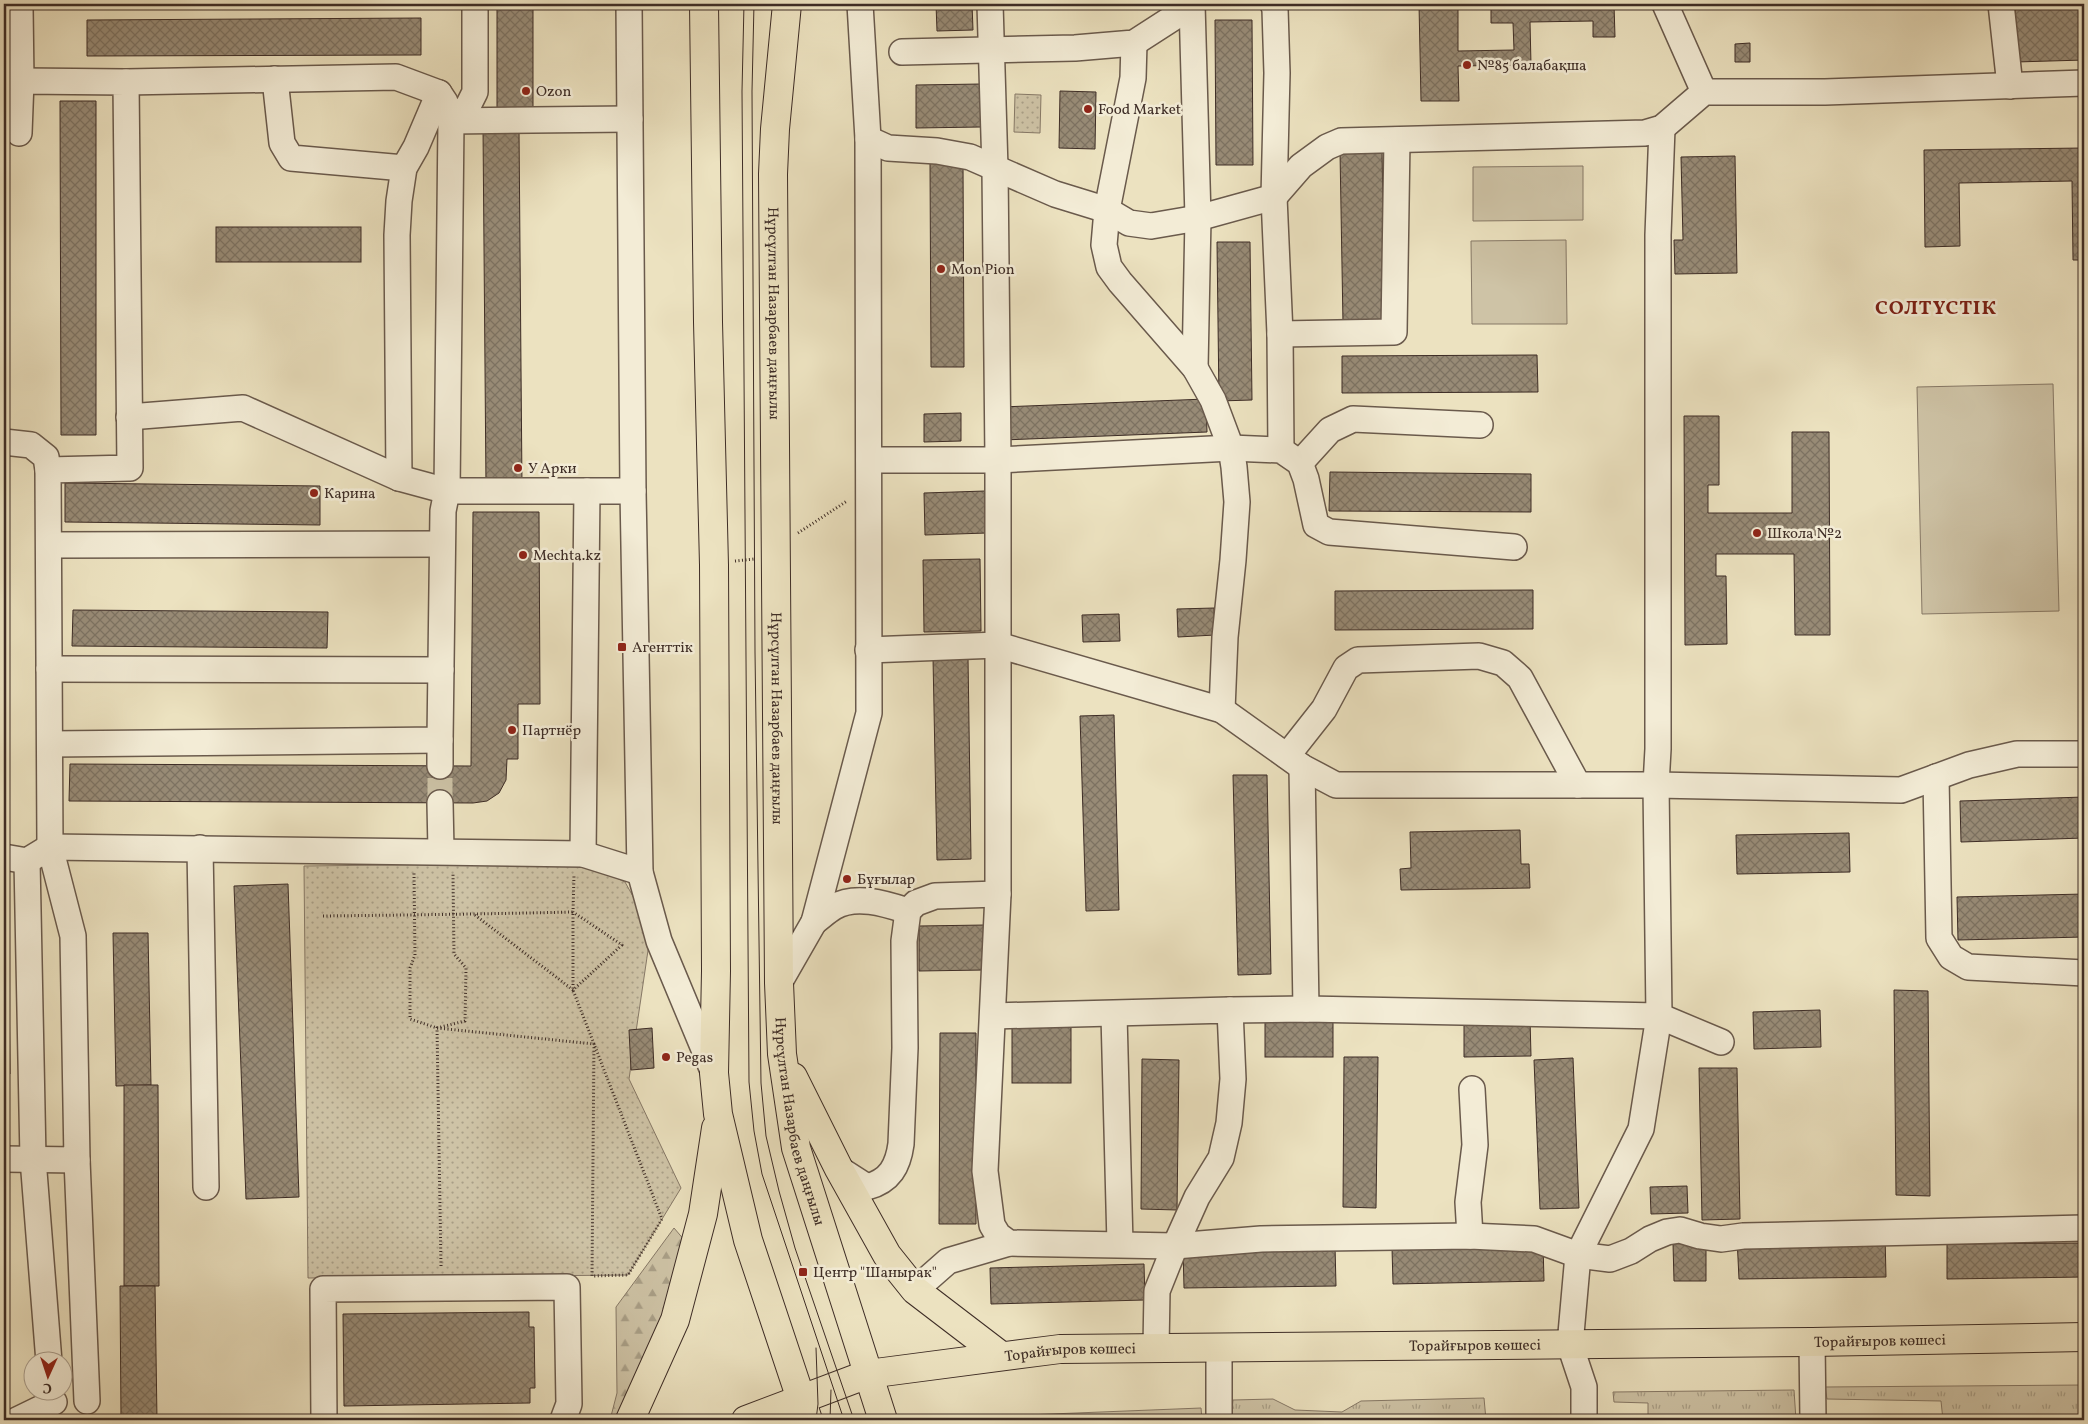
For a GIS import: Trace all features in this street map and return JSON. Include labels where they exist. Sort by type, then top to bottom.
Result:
[{"type":"main road","points":[[704,4],[708,322],[714,564],[716,971],[714,1073],[718,1114],[748,1240],[804,1410],[746,1420]]},
{"type":"main road","name":"Нұрсұлтан Назарбаев даңғылы","points":[[787,4],[775,128],[773,174],[779,983],[782,1054],[796,1148],[883,1420]]},
{"type":"main road","points":[[782,1054],[839,1169],[887,1254],[916,1290],[1000,1355]]},
{"type":"main road","points":[[630,1420],[675,1320],[703,1214],[718,1114]]},
{"type":"main road","name":"Торайғыров көшесі","points":[[804,1410],[868,1374],[1000,1355],[1060,1349],[1812,1342],[2084,1337]]},
{"type":"lane","points":[[451,120],[468,106],[475,92],[475,4]]},
{"type":"lane","points":[[629,4],[633,491],[640,872],[659,941],[714,1073]]},
{"type":"lane","points":[[779,983],[814,922],[869,712],[868,139],[860,4]]},
{"type":"lane","points":[[990,4],[995,169],[998,460],[998,894],[985,1172],[992,1225],[998,1235],[1009,1243]]},
{"type":"lane","points":[[1272,4],[1275,9],[1277,73],[1274,197],[1280,334],[1291,456],[1306,478],[1316,525],[1330,532],[1514,547]]},
{"type":"lane","points":[[1665,4],[1704,92]]},
{"type":"lane","points":[[2001,4],[2010,86]]},
{"type":"lane","points":[[902,52],[1075,48],[1134,43],[1184,6]]},
{"type":"lane","points":[[1184,6],[1198,218],[1196,368]]},
{"type":"lane","points":[[19,133],[21,81],[20,7]]},
{"type":"lane","points":[[1134,43],[1134,78],[1107,210],[1104,245],[1109,267],[1120,282],[1196,368],[1213,400],[1231,448],[1236,502],[1233,560],[1225,637],[1222,710]]},
{"type":"lane","points":[[21,81],[126,82],[396,77],[438,93],[445,102],[451,120],[447,491],[443,511],[442,544],[440,766]]},
{"type":"lane","points":[[275,79],[282,143],[291,158],[404,168]]},
{"type":"lane","points":[[48,470],[130,468],[126,82]]},
{"type":"lane","points":[[868,139],[888,148],[937,151],[970,157],[1055,194],[1107,210],[1129,223],[1151,226],[1198,218],[1274,197],[1301,166],[1327,147],[1341,141],[1645,133],[1662,128],[1704,92],[1825,92],[2084,83]]},
{"type":"lane","points":[[400,478],[399,201],[404,168],[416,147],[438,93]]},
{"type":"lane","points":[[451,120],[630,119]]},
{"type":"lane","points":[[1584,1420],[1584,1387],[1570,1344],[1578,1256],[1642,1129],[1659,1016],[1656,785],[1658,749],[1658,235],[1662,128]]},
{"type":"lane","points":[[1280,334],[1394,332],[1397,140]]},
{"type":"lane","points":[[130,417],[243,408],[400,478],[447,491],[633,491]]},
{"type":"lane","points":[[869,460],[998,460],[1231,448],[1291,456],[1330,430],[1353,419],[1480,425]]},
{"type":"lane","points":[[4,442],[31,446],[46,457],[48,470],[50,847],[73,936],[77,1160],[87,1401]]},
{"type":"lane","points":[[578,864],[587,491]]},
{"type":"lane","points":[[49,546],[442,544]]},
{"type":"lane","points":[[868,650],[998,645],[1222,710],[1294,761],[1336,785],[1656,785],[1901,790],[1968,765],[2017,754],[2084,754]]},
{"type":"lane","points":[[1306,1009],[1294,761],[1346,668],[1358,660],[1479,656],[1503,664],[1520,678],[1578,785]]},
{"type":"lane","points":[[49,669],[441,670]]},
{"type":"lane","points":[[50,744],[440,740]]},
{"type":"lane","points":[[1936,778],[1939,938],[1951,958],[1968,967],[2084,973]]},
{"type":"lane","points":[[440,803],[441,850]]},
{"type":"lane","points":[[49,1352],[33,1159],[15,859],[50,847],[441,850],[640,872]]},
{"type":"lane","points":[[200,848],[206,1187]]},
{"type":"lane","points":[[839,1169],[867,1187],[880,1184],[899,1159],[905,1048],[904,941],[908,912],[916,903],[935,896],[998,894]]},
{"type":"lane","points":[[814,922],[834,907],[846,903],[882,903],[908,912]]},
{"type":"lane","points":[[993,1016],[1306,1009],[1659,1016],[1721,1042]]},
{"type":"lane","points":[[1156,1348],[1157,1291],[1174,1246],[1197,1197],[1222,1158],[1229,1123],[1233,1079],[1230,1010]]},
{"type":"lane","points":[[1114,1014],[1120,1244]]},
{"type":"lane","points":[[1470,1236],[1468,1202],[1475,1145],[1472,1089]]},
{"type":"lane","points":[[4,1159],[77,1160]]},
{"type":"lane","points":[[916,1290],[948,1261],[1009,1243],[1174,1246],[1261,1240],[1470,1236],[1534,1239],[1578,1256],[1610,1259],[1630,1251],[1650,1239],[1667,1232],[1680,1230],[1700,1236],[1721,1238],[2084,1228]]},
{"type":"lane","points":[[324,1420],[323,1289],[567,1287],[569,1404],[563,1420]]},
{"type":"lane","points":[[1812,1342],[1813,1420]]},
{"type":"lane","points":[[1219,1348],[1219,1420]]},
{"type":"lane","points":[[17,1420],[55,1404]]},
{"type":"path","points":[[791,538],[869,486]]},
{"type":"path","points":[[729,562],[762,558]]},
{"type":"path","points":[[578,864],[573,912],[573,990],[594,1044],[662,1219],[628,1275],[592,1276],[594,1044]]},
{"type":"path","points":[[414,865],[415,955],[410,968],[410,1019],[437,1028],[594,1044]]},
{"type":"path","points":[[437,1028],[465,1021],[466,968],[454,954],[453,873]]},
{"type":"path","points":[[323,916],[573,912],[622,945],[573,990]]},
{"type":"path","points":[[474,914],[573,990]]},
{"type":"path","points":[[437,1028],[441,1267]]},
{"type":"green space","points":[[1015,94],[1041,95],[1040,133],[1014,132]]},
{"type":"green space","points":[[1583,166],[1583,220],[1473,221],[1473,167]]},
{"type":"green space","points":[[1566,240],[1567,324],[1472,324],[1471,241]]},
{"type":"green space","points":[[2053,384],[2059,611],[1922,614],[1917,387]]},
{"type":"green space","points":[[566,863],[600,870],[625,882],[640,909],[650,937],[629,1079],[681,1188],[628,1275],[308,1278],[304,866]]},
{"type":"green space","points":[[674,1228],[686,1242],[667,1319],[620,1420],[610,1420],[617,1393],[616,1307]]},
{"type":"green space","points":[[2084,1385],[2084,1420],[1943,1420],[1941,1401],[1827,1399],[1825,1387]]},
{"type":"green space","points":[[1794,1390],[1796,1420],[1648,1420],[1648,1403],[1614,1402],[1613,1392]]},
{"type":"green space","points":[[1484,1398],[1486,1420],[1231,1420],[1233,1400],[1273,1399],[1295,1410],[1342,1412],[1361,1401]]},
{"type":"green space","points":[[1201,1408],[1202,1420],[991,1420],[1001,1416]]},
{"type":"building","points":[[497,4],[533,4],[533,109],[497,109]]},
{"type":"building","points":[[936,4],[972,4],[973,30],[937,31]]},
{"type":"building","points":[[1055,4],[1087,4],[1087,9],[1055,9]]},
{"type":"building","points":[[1419,4],[1458,4],[1458,51],[1514,50],[1513,23],[1491,23],[1491,4],[1614,5],[1615,37],[1593,37],[1593,21],[1530,22],[1531,65],[1458,66],[1459,101],[1421,101]]},
{"type":"building","points":[[2015,4],[2084,4],[2084,60],[2016,62]]},
{"type":"building","points":[[421,18],[421,55],[87,56],[87,20]]},
{"type":"building","points":[[1215,20],[1252,20],[1253,165],[1216,165]]},
{"type":"building","points":[[1750,43],[1750,62],[1735,62],[1735,44]]},
{"type":"building","points":[[981,84],[981,127],[916,128],[916,85]]},
{"type":"building","points":[[1060,91],[1096,92],[1095,149],[1059,148]]},
{"type":"building","points":[[60,101],[96,101],[96,435],[61,435]]},
{"type":"building","points":[[483,128],[519,128],[522,487],[486,488]]},
{"type":"building","points":[[2084,148],[2084,260],[2073,260],[2072,181],[1959,183],[1960,246],[1925,247],[1924,150]]},
{"type":"building","points":[[1382,150],[1385,324],[1343,324],[1340,151]]},
{"type":"building","points":[[1735,156],[1737,273],[1675,274],[1674,240],[1683,240],[1681,157]]},
{"type":"building","points":[[930,162],[963,162],[964,367],[931,367]]},
{"type":"building","points":[[216,227],[361,227],[361,262],[216,262]]},
{"type":"building","points":[[1217,242],[1250,242],[1252,400],[1219,401]]},
{"type":"building","points":[[1537,355],[1538,392],[1342,393],[1342,356]]},
{"type":"building","points":[[1206,399],[1207,432],[1003,440],[1001,407]]},
{"type":"building","points":[[961,413],[961,441],[924,442],[924,414]]},
{"type":"building","name":"Школа №2","points":[[1684,416],[1719,416],[1719,485],[1708,485],[1708,513],[1792,513],[1792,432],[1829,432],[1830,635],[1795,635],[1794,554],[1716,554],[1716,576],[1726,576],[1727,644],[1685,645]]},
{"type":"building","points":[[1330,472],[1531,474],[1531,512],[1329,511]]},
{"type":"building","points":[[65,483],[320,486],[320,525],[65,522]]},
{"type":"building","points":[[985,491],[987,533],[925,535],[924,493]]},
{"type":"building","points":[[473,512],[539,512],[540,704],[518,704],[518,759],[507,759],[506,780],[499,793],[487,801],[473,803],[69,801],[70,764],[471,766]]},
{"type":"building","points":[[980,559],[981,631],[924,632],[923,560]]},
{"type":"building","points":[[1533,590],[1533,629],[1335,630],[1335,591]]},
{"type":"building","points":[[1214,608],[1215,635],[1178,637],[1177,609]]},
{"type":"building","points":[[73,610],[328,612],[327,648],[72,646]]},
{"type":"building","points":[[1119,614],[1120,641],[1083,642],[1082,615]]},
{"type":"building","points":[[968,657],[971,859],[937,860],[933,658]]},
{"type":"building","points":[[1114,715],[1119,910],[1086,911],[1080,716]]},
{"type":"building","points":[[1233,775],[1267,775],[1271,974],[1238,975]]},
{"type":"building","points":[[2084,797],[2084,838],[1961,842],[1960,801]]},
{"type":"building","points":[[1520,830],[1521,864],[1529,864],[1530,888],[1401,890],[1400,869],[1411,868],[1410,832]]},
{"type":"building","points":[[1849,833],[1850,872],[1737,874],[1736,835]]},
{"type":"building","points":[[4,870],[8,870],[10,1074],[4,1074]]},
{"type":"building","points":[[288,884],[299,1197],[246,1199],[234,886]]},
{"type":"building","points":[[2084,894],[2084,937],[1958,940],[1957,897]]},
{"type":"building","points":[[985,925],[985,970],[919,971],[919,926]]},
{"type":"building","points":[[113,933],[148,933],[151,1085],[116,1086]]},
{"type":"building","points":[[1894,990],[1928,991],[1930,1196],[1896,1195]]},
{"type":"building","points":[[1820,1010],[1821,1047],[1754,1049],[1753,1012]]},
{"type":"building","points":[[1530,1019],[1531,1056],[1464,1057],[1464,1020]]},
{"type":"building","points":[[1265,1020],[1333,1020],[1333,1057],[1265,1057]]},
{"type":"building","points":[[1012,1025],[1071,1025],[1071,1083],[1012,1083]]},
{"type":"building","points":[[652,1028],[654,1068],[631,1070],[629,1030]]},
{"type":"building","points":[[940,1033],[976,1033],[976,1224],[939,1224]]},
{"type":"building","points":[[1344,1057],[1378,1057],[1376,1208],[1343,1207]]},
{"type":"building","points":[[1573,1058],[1579,1208],[1540,1209],[1534,1060]]},
{"type":"building","points":[[1142,1059],[1179,1060],[1177,1210],[1141,1209]]},
{"type":"building","points":[[1699,1068],[1737,1068],[1740,1219],[1702,1220]]},
{"type":"building","points":[[124,1085],[158,1085],[159,1286],[124,1286]]},
{"type":"building","points":[[1687,1186],[1688,1213],[1651,1214],[1650,1187]]},
{"type":"building","points":[[1885,1235],[1886,1277],[1739,1279],[1737,1238]]},
{"type":"building","points":[[1673,1243],[1706,1243],[1706,1281],[1674,1281]]},
{"type":"building","points":[[2084,1243],[2084,1277],[1947,1279],[1947,1244]]},
{"type":"building","points":[[1543,1244],[1544,1281],[1393,1284],[1392,1248]]},
{"type":"building","points":[[1335,1246],[1336,1286],[1184,1288],[1183,1248]]},
{"type":"building","points":[[1144,1264],[1145,1300],[991,1304],[990,1268]]},
{"type":"building","points":[[120,1286],[155,1286],[157,1420],[121,1420]]},
{"type":"building","points":[[529,1312],[529,1327],[534,1327],[535,1388],[530,1388],[530,1403],[344,1406],[343,1314]]},
{"type":"tunnel","points":[[440,766],[440,803]]},
{"type":"tram line","points":[[744,4],[742,91],[749,1082],[754,1131],[762,1174],[844,1420]]},
{"type":"tram line","points":[[754,4],[752,91],[755,652],[761,1083],[766,1136],[779,1191],[795,1248],[854,1420]]},
{"type":"tram line","points":[[816,1348],[818,1404],[816,1420]]},
{"type":"tram line","points":[[830,1420],[831,1390]]},
{"type":"place","name":"№85 балабақша","points":[[1467,65]]},
{"type":"place","name":"Ozon","points":[[526,91]]},
{"type":"place","name":"Food Market","points":[[1088,109]]},
{"type":"place","name":"Mon Pion","points":[[941,269]]},
{"type":"place","name":"У Арки","points":[[518,468]]},
{"type":"place","name":"Карина","points":[[314,493]]},
{"type":"place","name":"Школа №2","points":[[1757,533]]},
{"type":"place","name":"Mechta.kz","points":[[523,555]]},
{"type":"place","name":"Агенттік","points":[[622,647]]},
{"type":"place","name":"Партнёр","points":[[512,730]]},
{"type":"place","name":"Бұғылар","points":[[847,879]]},
{"type":"place","name":"Pegas","points":[[666,1057]]},
{"type":"place","name":"Центр \"Шанырак\"","points":[[803,1272]]},
{"type":"district","name":"СОЛТҮСТІК","points":[[1936,307]]}]
